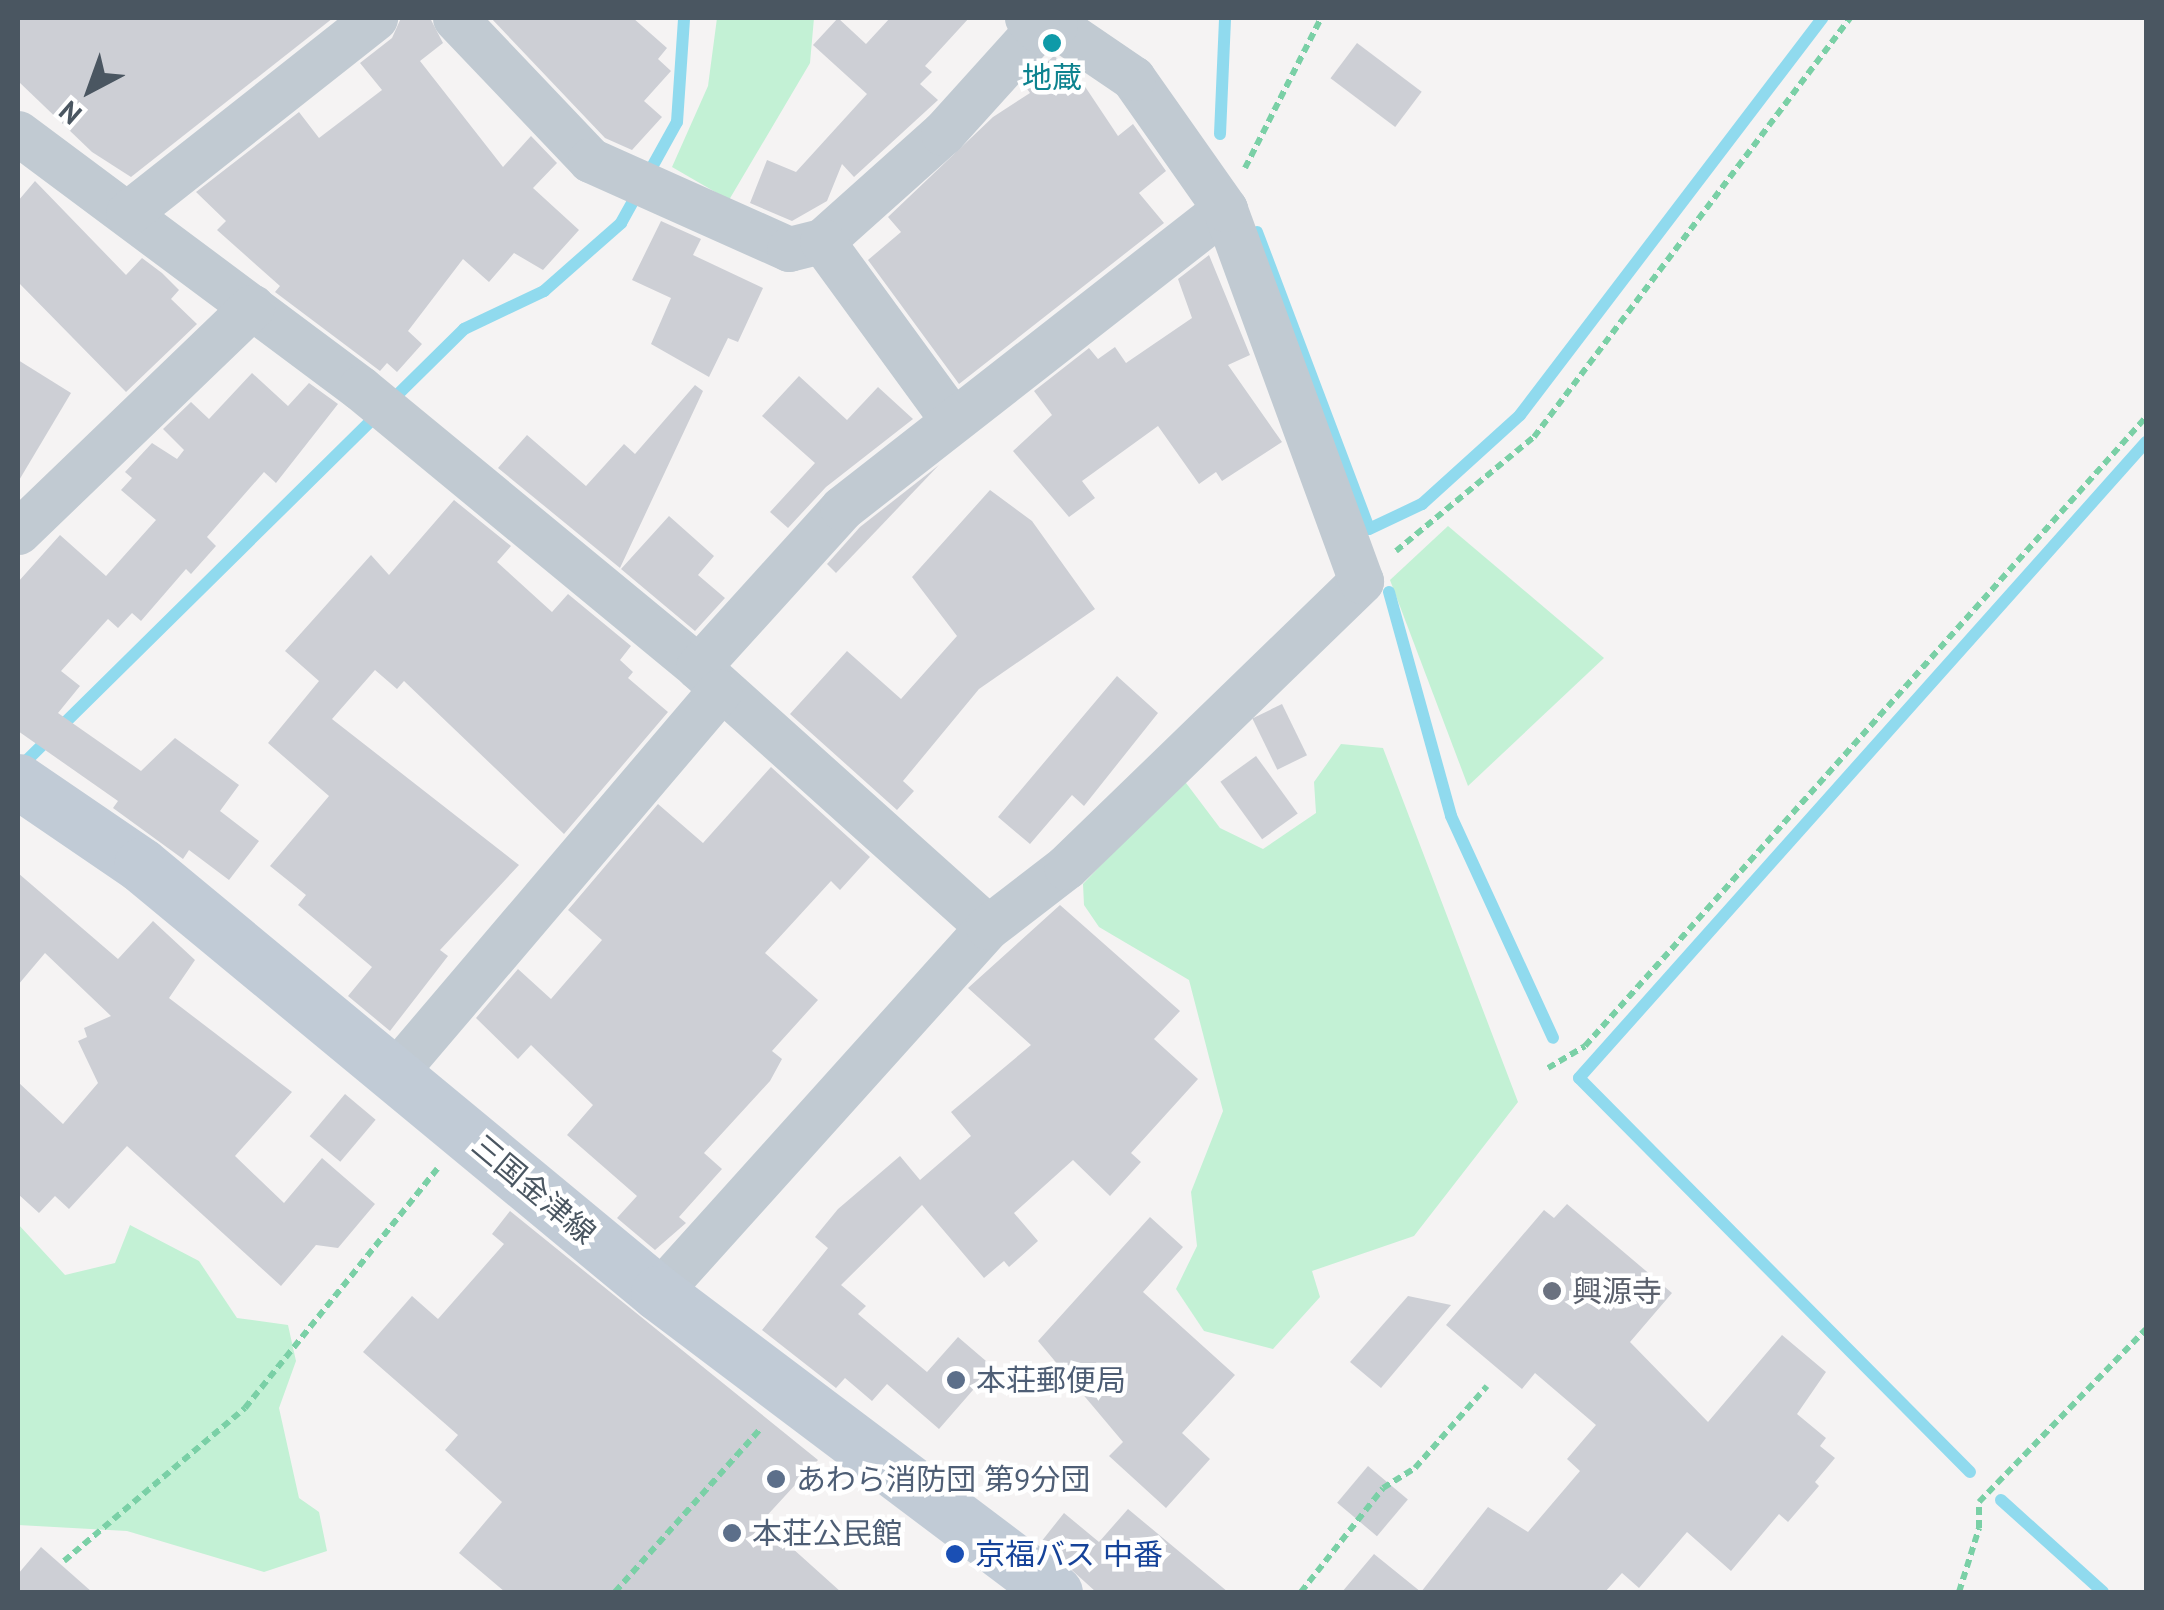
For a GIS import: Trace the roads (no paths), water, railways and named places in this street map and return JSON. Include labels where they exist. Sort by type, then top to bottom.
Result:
[{"type":"main road","name":"三国金津線","points":[[22,784],[142,865],[397,1070],[466,1133],[658,1293],[1055,1592]]},
{"type":"street","points":[[128,213],[375,18]]},
{"type":"street","points":[[456,18],[590,160],[789,248],[822,241],[943,133],[1032,23],[1055,26],[1133,78],[1225,209],[1361,580],[1066,868],[988,928],[658,1293]]},
{"type":"street","points":[[18,132],[347,380],[708,680],[988,928]]},
{"type":"street","points":[[397,1070],[842,508],[1225,209]]},
{"type":"street","points":[[822,241],[952,419]]},
{"type":"street","points":[[18,532],[252,307]]},
{"type":"waterway","points":[[18,769],[464,329],[544,291],[621,223],[677,122],[684,18]]},
{"type":"waterway","points":[[1220,134],[1225,18]]},
{"type":"waterway","points":[[1257,232],[1369,529],[1422,504],[1520,415],[1822,18]]},
{"type":"waterway","points":[[1970,1472],[1579,1078],[2146,442]]},
{"type":"waterway","points":[[1389,592],[1451,816],[1553,1038]]},
{"type":"waterway","points":[[2001,1500],[2103,1592]]},
{"type":"place","name":"地蔵","points":[[1052,43]]},
{"type":"place","name":"興源寺","points":[[1552,1291]]},
{"type":"place","name":"本荘郵便局","points":[[956,1380]]},
{"type":"place","name":"あわら消防団 第9分団","points":[[776,1479]]},
{"type":"place","name":"本荘公民館","points":[[732,1533]]},
{"type":"place","name":"京福バス 中番","points":[[955,1554]]}]
